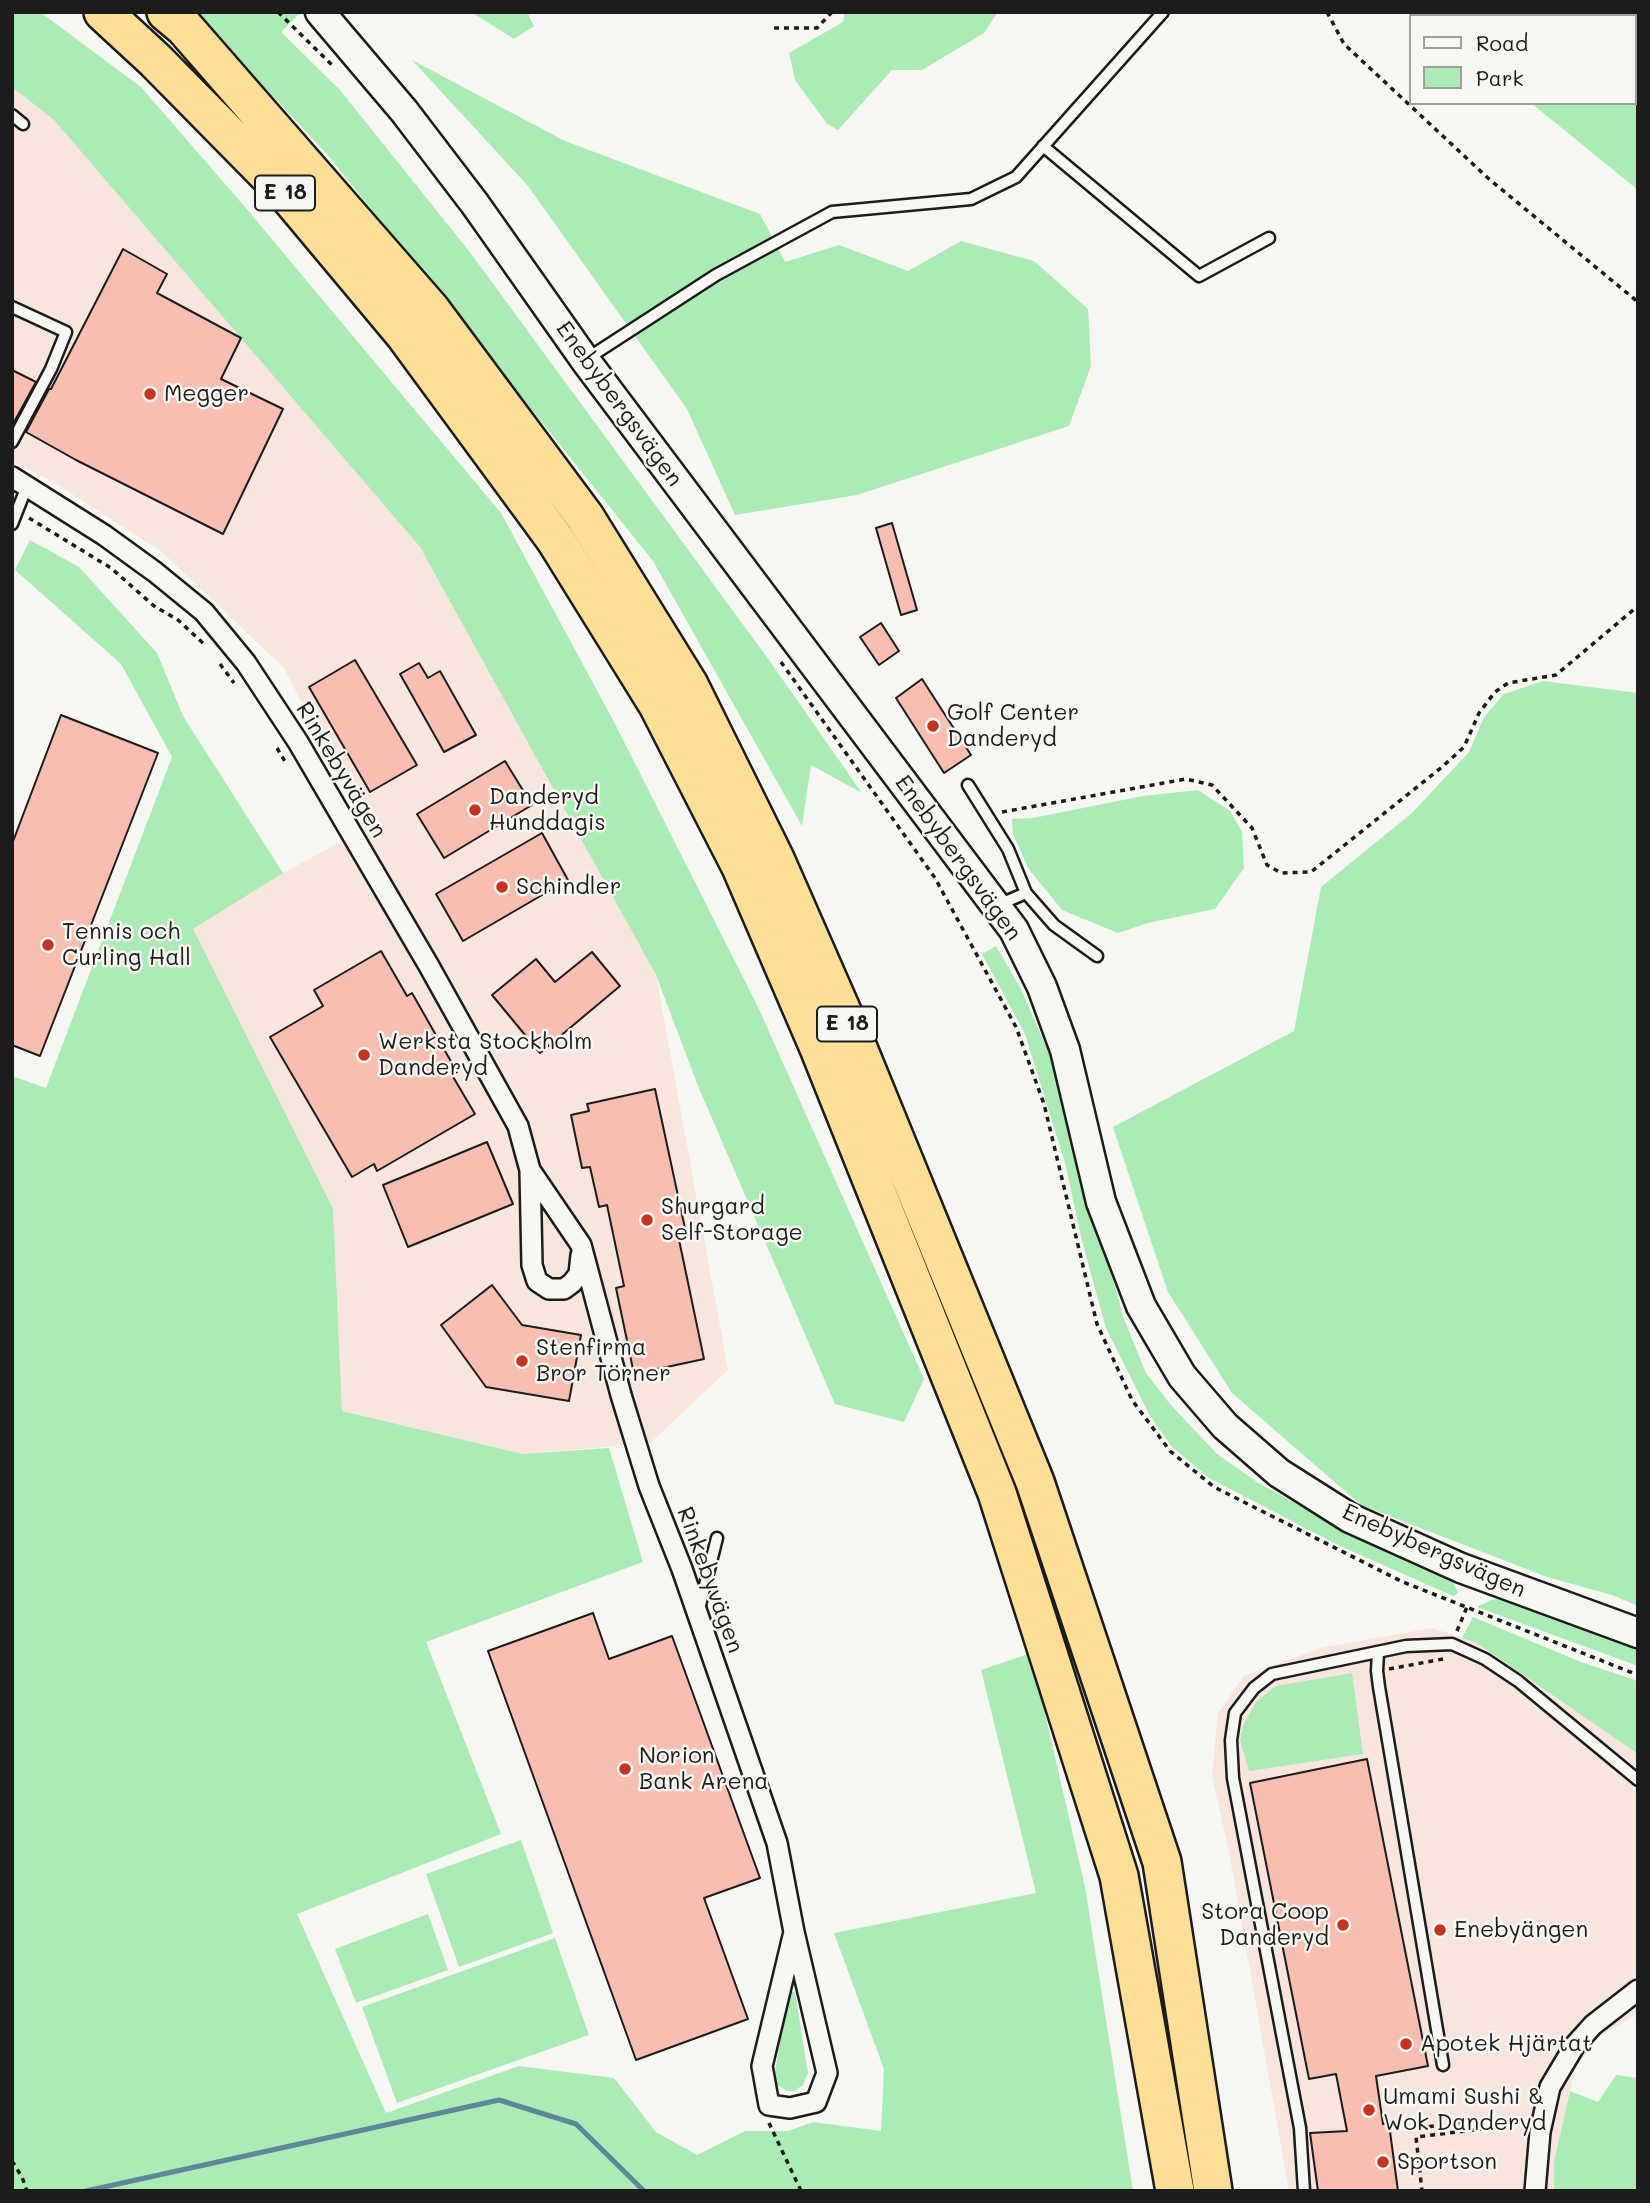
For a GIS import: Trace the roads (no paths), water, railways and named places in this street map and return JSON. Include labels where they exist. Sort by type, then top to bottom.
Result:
[{"type":"highway","name":"E 18","points":[[103,12],[155,60],[287,194],[405,335],[555,539],[658,705],[741,867],[819,1048],[997,1493],[1119,1876],[1175,2191]]},
{"type":"highway","name":"E 18","points":[[166,12],[184,26],[431,310],[585,517],[689,685],[775,859],[857,1046],[1035,1482],[1161,1862],[1213,2191]]},
{"type":"main road","name":"Enebybergsvägen","points":[[320,12],[404,111],[475,204],[585,360],[1014,930],[1042,987],[1065,1050],[1101,1202],[1142,1306],[1182,1376],[1225,1426],[1279,1473],[1350,1518],[1461,1568],[1638,1633]]},
{"type":"street","name":"Rinkebyvägen","points":[[19,482],[104,536],[194,604],[204,612],[246,663],[298,742],[429,966],[518,1126],[530,1170],[533,1265],[537,1280],[550,1289],[558,1290],[572,1283],[579,1274],[581,1245]]},
{"type":"street","name":"Rinkebyvägen","points":[[530,1170],[581,1245],[621,1395],[649,1486],[698,1613],[777,1843],[794,1932],[827,2073],[816,2102],[789,2108],[769,2105],[758,2089],[794,1932]]},
{"type":"street","points":[[1535,2191],[1540,2132],[1550,2087],[1575,2045],[1593,2025],[1638,1990]]},
{"type":"lane","points":[[585,360],[716,275],[832,212],[971,199],[1016,177],[1163,12]]},
{"type":"lane","points":[[12,115],[23,124]]},
{"type":"lane","points":[[1044,146],[1199,276],[1269,238]]},
{"type":"lane","points":[[12,307],[66,332],[51,369],[12,442]]},
{"type":"lane","points":[[12,524],[17,511],[19,482]]},
{"type":"lane","points":[[968,785],[1008,849],[1026,893],[1055,925],[1097,956]]},
{"type":"lane","points":[[997,906],[1026,893]]},
{"type":"lane","points":[[698,1613],[718,1538]]},
{"type":"lane","points":[[1304,2191],[1300,2128],[1233,1778],[1231,1740],[1235,1713],[1254,1688],[1272,1674],[1406,1646],[1452,1644],[1485,1658],[1518,1681],[1638,1780]]},
{"type":"lane","points":[[1378,1652],[1377,1671],[1443,2065]]},
{"type":"waterway","points":[[86,2191],[499,2100],[576,2124],[644,2191]]},
{"type":"place","name":"Megger","points":[[150,394]]},
{"type":"place","name":"Golf Center Danderyd","points":[[933,726]]},
{"type":"place","name":"Danderyd Hunddagis","points":[[475,810]]},
{"type":"place","name":"Schindler","points":[[502,887]]},
{"type":"place","name":"Tennis och Curling Hall","points":[[48,945]]},
{"type":"place","name":"Werksta Stockholm Danderyd","points":[[364,1055]]},
{"type":"place","name":"Shurgard Self-Storage","points":[[647,1220]]},
{"type":"place","name":"Stenfirma Bror Törner","points":[[522,1361]]},
{"type":"place","name":"Norion Bank Arena","points":[[625,1769]]},
{"type":"place","name":"Stora Coop Danderyd","points":[[1343,1925]]},
{"type":"place","name":"Enebyängen","points":[[1440,1930]]},
{"type":"place","name":"Apotek Hjärtat","points":[[1406,2044]]},
{"type":"place","name":"Umami Sushi & Wok Danderyd","points":[[1369,2110]]},
{"type":"place","name":"Sportson","points":[[1383,2162]]}]
